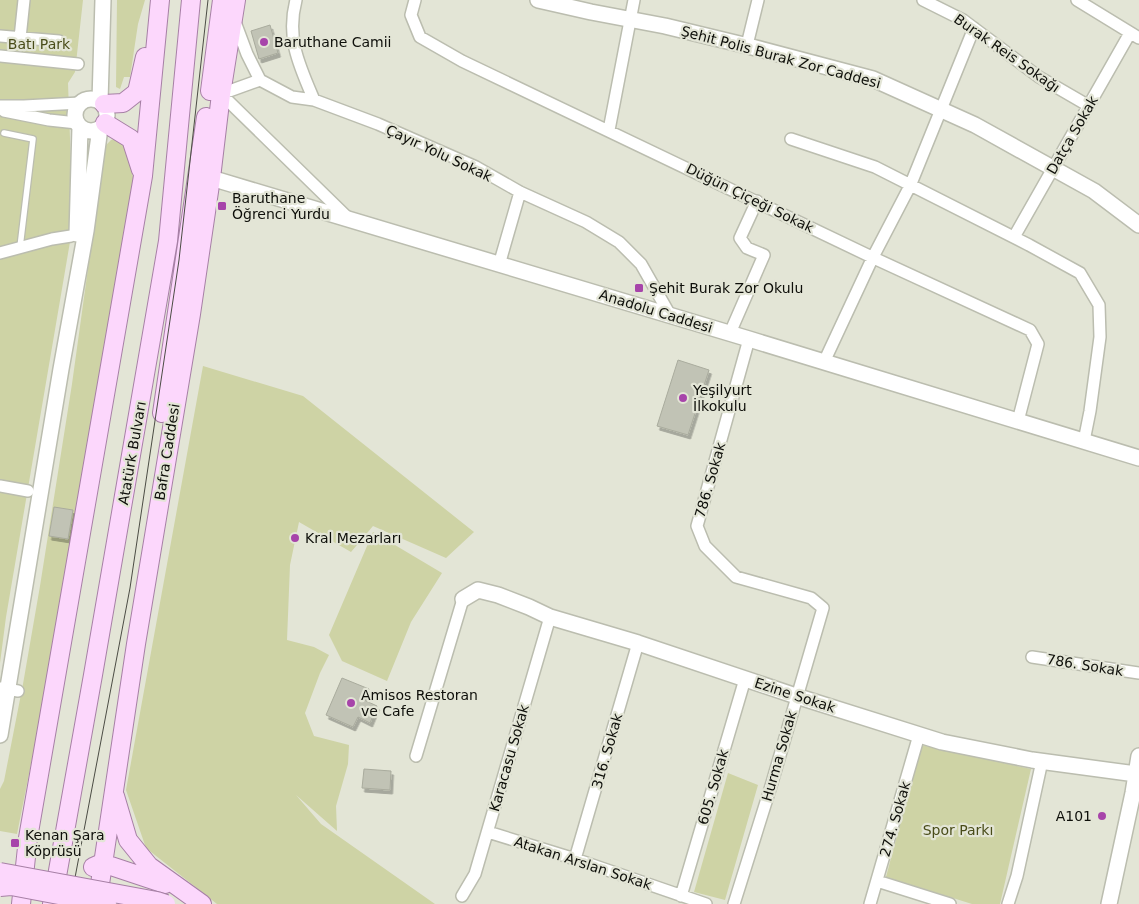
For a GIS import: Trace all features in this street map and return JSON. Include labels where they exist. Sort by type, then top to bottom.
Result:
[{"type":"main road","points":[[0,735],[103,126],[108,117],[107,110],[102,102],[103,0]]},
{"type":"main road","points":[[75,290],[79,125],[75,112],[80,103],[89,98],[102,102],[123,103],[137,92],[159,0]]},
{"type":"main road","points":[[21,904],[28,838],[143,176],[159,0]]},
{"type":"main road","name":"Atatürk Bulvarı","points":[[52,904],[168,241],[191,0]]},
{"type":"main road","name":"Bafra Caddesi","points":[[97,904],[102,789],[143,539],[222,0]]},
{"type":"main road","name":"Bafra Caddesi","points":[[88,904],[113,790],[191,314],[221,94],[236,0]]},
{"type":"main road","name":"Şehit Polis Burak Zor Caddesi","points":[[538,0],[665,26],[874,79],[976,125],[1094,191],[1139,225]]},
{"type":"main road","points":[[79,125],[90,131],[103,126],[131,139],[143,176]]},
{"type":"main road","name":"Anadolu Caddesi","points":[[211,178],[749,338],[1099,446]]},
{"type":"main road","points":[[1099,446],[1139,448]]},
{"type":"main road","points":[[1099,446],[1139,458]]},
{"type":"main road","name":"Ezine Sokak","points":[[462,599],[478,590],[506,598],[550,617],[638,643],[942,742],[1042,761],[1136,774]]},
{"type":"main road","points":[[1109,904],[1136,795],[1136,774],[1139,756]]},
{"type":"main road","points":[[113,790],[128,840],[148,866],[202,904]]},
{"type":"main road","points":[[98,865],[182,890]]},
{"type":"main road","points":[[0,872],[166,904]]},
{"type":"main road","points":[[0,887],[11,886],[106,904]]},
{"type":"street","points":[[20,38],[24,0]]},
{"type":"street","points":[[296,0],[292,18],[292,38],[314,100]]},
{"type":"street","name":"Düğün Çiçeği Sokak","points":[[415,0],[411,15],[420,37],[462,61],[1030,330],[1038,344],[1018,421]]},
{"type":"street","points":[[608,130],[634,0]]},
{"type":"street","points":[[747,46],[758,0]]},
{"type":"street","name":"Burak Reis Sokağı","points":[[923,0],[963,20],[1039,77],[1090,106]]},
{"type":"street","points":[[1077,0],[1135,36]]},
{"type":"street","points":[[233,19],[260,80],[221,94],[349,218]]},
{"type":"street","points":[[824,362],[873,257],[910,186],[974,28]]},
{"type":"street","points":[[0,36],[59,42]]},
{"type":"street","name":"Datça Sokak","points":[[1014,237],[1090,106],[1135,36]]},
{"type":"street","points":[[0,56],[78,64]]},
{"type":"street","name":"Çayır Yolu Sokak","points":[[260,80],[292,97],[314,100],[378,124],[476,167],[520,192],[586,222],[619,242],[641,264],[670,315]]},
{"type":"street","points":[[0,106],[80,103]]},
{"type":"street","points":[[0,110],[79,125]]},
{"type":"street","points":[[791,139],[874,167],[1014,237],[1080,273],[1099,304],[1100,337],[1084,441]]},
{"type":"street","points":[[499,265],[520,192]]},
{"type":"street","points":[[730,333],[764,255],[747,248],[740,238],[757,201]]},
{"type":"street","points":[[0,253],[52,239],[71,236]]},
{"type":"street","name":"786. Sokak","points":[[749,338],[697,526],[705,546],[736,577],[811,598],[822,608]]},
{"type":"street","points":[[0,486],[28,491]]},
{"type":"street","points":[[416,756],[462,599]]},
{"type":"street","name":"Hurma Sokak","points":[[734,904],[771,786],[822,608]]},
{"type":"street","name":"Karacasu Sokak","points":[[462,896],[475,874],[550,617]]},
{"type":"street","name":"316. Sokak","points":[[575,859],[638,643]]},
{"type":"street","name":"786. Sokak","points":[[1032,656],[1139,673]]},
{"type":"street","name":"605. Sokak","points":[[681,896],[745,679]]},
{"type":"street","name":"274. Sokak","points":[[870,904],[919,735]]},
{"type":"street","points":[[1008,904],[1017,876],[1042,761]]},
{"type":"street","name":"Atakan Arslan Sokak","points":[[488,832],[575,859],[706,904]]},
{"type":"street","points":[[877,881],[950,904]]},
{"type":"lane","points":[[4,132],[33,139],[20,247]]},
{"type":"green space","name":"Batı Park","points":[[0,0],[83,0],[75,72],[68,83],[71,236],[6,617],[0,663]]},
{"type":"green space","points":[[117,0],[145,0],[138,24],[130,77],[124,77],[120,89],[116,87]]},
{"type":"green space","points":[[118,138],[123,142],[134,180],[70,569],[17,834],[0,831],[0,789],[4,781],[40,586],[72,384],[105,146],[111,140]]},
{"type":"green space","points":[[203,366],[303,396],[474,532],[446,558],[373,526],[351,552],[299,522],[290,565],[287,640],[314,647],[329,655],[305,713],[314,736],[349,745],[348,764],[336,806],[337,831],[296,795],[321,824],[435,904],[217,904],[146,848],[126,790]]},
{"type":"green space","points":[[373,532],[442,573],[411,622],[387,681],[342,661],[329,635]]},
{"type":"green space","name":"Spor Parkı","points":[[921,745],[1031,769],[1000,904],[972,904],[886,877]]},
{"type":"green space","points":[[728,773],[758,785],[725,900],[694,892]]},
{"type":"building","name":"Baruthane Camii","points":[[270,25],[278,53],[259,59],[251,31]]},
{"type":"building","name":"Yeşilyurt İlkokulu","points":[[678,360],[709,370],[688,435],[657,426]]},
{"type":"building","points":[[54,507],[73,510],[68,539],[49,536]]},
{"type":"building","name":"Amisos Restoran ve Cafe","points":[[342,678],[369,689],[364,700],[377,706],[370,723],[358,717],[353,727],[326,715]]},
{"type":"building","points":[[364,769],[391,771],[390,790],[362,788]]},
{"type":"tram line","points":[[70,904],[130,588],[179,260],[208,0]]},
{"type":"place","name":"Baruthane Camii","points":[[264,42]]},
{"type":"place","name":"Baruthane Öğrenci Yurdu","points":[[222,206]]},
{"type":"place","name":"Şehit Burak Zor Okulu","points":[[639,288]]},
{"type":"place","name":"Yeşilyurt İlkokulu","points":[[683,398]]},
{"type":"place","name":"Kral Mezarları","points":[[295,538]]},
{"type":"place","name":"Amisos Restoran ve Cafe","points":[[351,703]]},
{"type":"place","name":"A101","points":[[1102,816]]},
{"type":"place","name":"Kenan Şara Köprüsü","points":[[15,843]]}]
